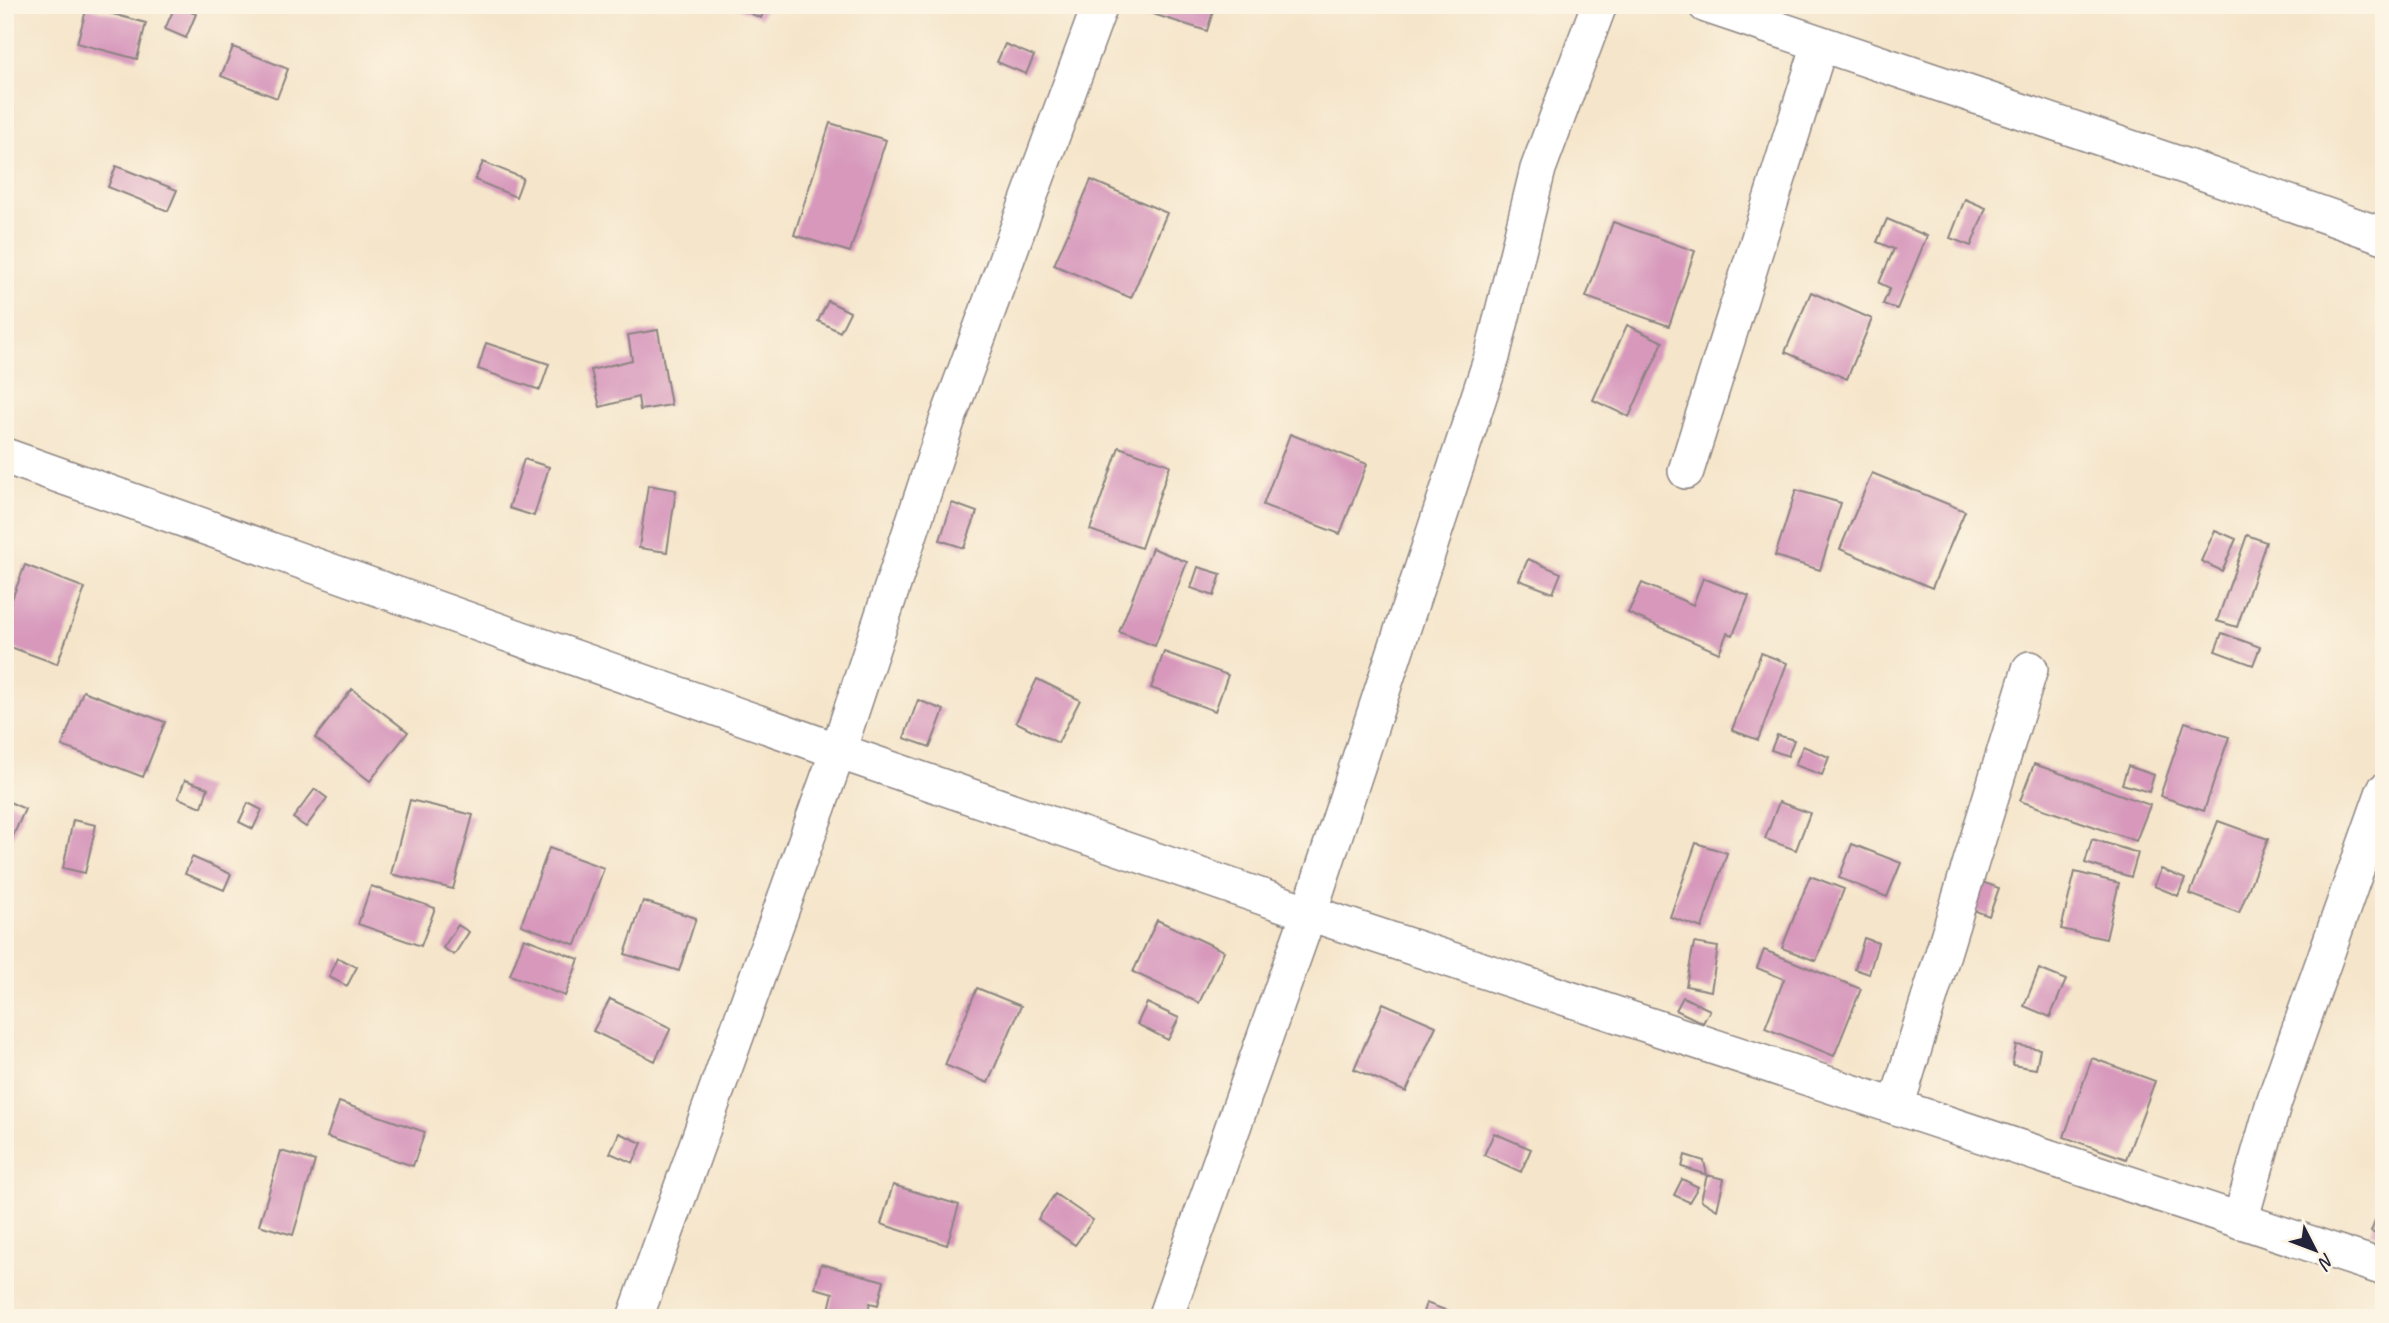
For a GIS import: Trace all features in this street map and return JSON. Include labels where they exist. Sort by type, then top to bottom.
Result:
[{"type":"street","points":[[635,1318],[838,751],[946,424],[1100,5]]},
{"type":"street","points":[[1165,1318],[1309,913],[1492,356],[1538,169],[1599,5]]},
{"type":"street","points":[[1706,5],[2384,236]]},
{"type":"street","points":[[1686,471],[1820,44]]},
{"type":"street","points":[[5,456],[838,751],[1309,913],[2384,1268]]},
{"type":"street","points":[[1896,1107],[2030,669]]},
{"type":"street","points":[[2240,1221],[2274,1102],[2384,790]]},
{"type":"building","points":[[730,5],[766,5],[761,18]]},
{"type":"building","points":[[1138,5],[1215,5],[1207,31],[1137,9]]},
{"type":"building","points":[[175,6],[196,14],[186,38],[165,29]]},
{"type":"building","points":[[87,7],[146,23],[137,59],[77,43]]},
{"type":"building","points":[[1005,44],[1034,56],[1026,74],[997,62]]},
{"type":"building","points":[[233,47],[288,69],[277,98],[221,76]]},
{"type":"building","points":[[830,123],[886,140],[850,252],[794,235]]},
{"type":"building","points":[[483,162],[523,178],[516,197],[475,180]]},
{"type":"building","points":[[116,166],[177,190],[168,211],[108,187]]},
{"type":"building","points":[[1091,180],[1167,213],[1131,298],[1054,265]]},
{"type":"building","points":[[1965,199],[1986,208],[1971,246],[1950,238]]},
{"type":"building","points":[[1887,219],[1927,236],[1897,309],[1883,304],[1890,288],[1879,283],[1894,249],[1877,242]]},
{"type":"building","points":[[1613,222],[1695,251],[1669,326],[1586,297]]},
{"type":"building","points":[[1811,292],[1872,319],[1847,379],[1785,352]]},
{"type":"building","points":[[828,301],[850,312],[840,332],[818,321]]},
{"type":"building","points":[[1627,325],[1663,342],[1629,417],[1593,400]]},
{"type":"building","points":[[658,330],[671,405],[640,410],[638,397],[600,407],[591,370],[632,360],[628,335]]},
{"type":"building","points":[[486,343],[549,364],[540,390],[478,369]]},
{"type":"building","points":[[1290,434],[1367,464],[1340,534],[1263,505]]},
{"type":"building","points":[[1119,447],[1170,465],[1141,548],[1090,530]]},
{"type":"building","points":[[524,459],[549,467],[534,516],[509,508]]},
{"type":"building","points":[[1872,473],[1965,511],[1932,588],[1840,549]]},
{"type":"building","points":[[648,485],[676,490],[667,552],[639,548]]},
{"type":"building","points":[[1796,490],[1841,503],[1820,570],[1775,556]]},
{"type":"building","points":[[952,503],[977,512],[964,548],[940,540]]},
{"type":"building","points":[[2215,530],[2236,539],[2222,571],[2201,561]]},
{"type":"building","points":[[2247,535],[2266,542],[2237,627],[2217,621]]},
{"type":"building","points":[[1152,548],[1187,562],[1155,646],[1119,632]]},
{"type":"building","points":[[1528,559],[1561,573],[1553,593],[1519,580]]},
{"type":"building","points":[[25,565],[85,588],[57,664],[5,645],[5,617]]},
{"type":"building","points":[[1198,567],[1221,574],[1214,596],[1191,588]]},
{"type":"building","points":[[1703,578],[1749,596],[1733,635],[1727,633],[1719,653],[1628,613],[1642,583],[1693,605]]},
{"type":"building","points":[[2222,633],[2260,647],[2253,665],[2215,651]]},
{"type":"building","points":[[1164,652],[1228,675],[1215,711],[1151,688]]},
{"type":"building","points":[[1761,653],[1787,663],[1758,740],[1732,730]]},
{"type":"building","points":[[1037,679],[1080,700],[1058,743],[1016,722]]},
{"type":"building","points":[[352,689],[408,732],[370,781],[315,738]]},
{"type":"building","points":[[83,691],[165,722],[143,777],[62,746]]},
{"type":"building","points":[[918,700],[944,710],[930,747],[904,738]]},
{"type":"building","points":[[2185,722],[2229,737],[2204,811],[2160,796]]},
{"type":"building","points":[[1777,735],[1794,740],[1788,756],[1771,750]]},
{"type":"building","points":[[1803,746],[1829,757],[1822,775],[1795,765]]},
{"type":"building","points":[[2034,764],[2150,805],[2136,841],[2020,801]]},
{"type":"building","points":[[2128,766],[2154,775],[2149,792],[2122,784]]},
{"type":"building","points":[[185,780],[208,788],[202,807],[178,798]]},
{"type":"building","points":[[315,789],[327,798],[306,827],[293,818]]},
{"type":"building","points":[[5,800],[25,809],[5,854]]},
{"type":"building","points":[[410,800],[473,815],[453,889],[391,874]]},
{"type":"building","points":[[1779,802],[1810,813],[1796,850],[1765,839]]},
{"type":"building","points":[[248,803],[262,810],[253,829],[239,822]]},
{"type":"building","points":[[73,820],[96,825],[85,873],[63,868]]},
{"type":"building","points":[[2218,821],[2268,839],[2239,913],[2190,894]]},
{"type":"building","points":[[2092,839],[2138,853],[2131,877],[2085,863]]},
{"type":"building","points":[[1696,843],[1727,853],[1702,928],[1670,917]]},
{"type":"building","points":[[1852,844],[1901,863],[1887,897],[1839,878]]},
{"type":"building","points":[[549,848],[604,868],[576,945],[521,925]]},
{"type":"building","points":[[192,857],[231,874],[224,890],[185,874]]},
{"type":"building","points":[[2161,869],[2185,879],[2178,896],[2154,886]]},
{"type":"building","points":[[2075,872],[2119,883],[2106,939],[2061,929]]},
{"type":"building","points":[[1810,876],[1844,889],[1816,961],[1782,948]]},
{"type":"building","points":[[1982,882],[1999,888],[1989,916],[1973,910]]},
{"type":"building","points":[[371,886],[435,908],[421,946],[358,924]]},
{"type":"building","points":[[643,901],[696,918],[679,971],[625,954]]},
{"type":"building","points":[[1157,920],[1224,951],[1199,1003],[1133,972]]},
{"type":"building","points":[[458,925],[469,932],[454,955],[443,948]]},
{"type":"building","points":[[524,938],[579,959],[565,996],[510,975]]},
{"type":"building","points":[[1864,938],[1878,943],[1869,974],[1855,969]]},
{"type":"building","points":[[1694,943],[1718,947],[1711,991],[1686,986]]},
{"type":"building","points":[[1764,950],[1861,989],[1834,1056],[1765,1028],[1784,979],[1757,968]]},
{"type":"building","points":[[338,958],[357,967],[347,986],[329,977]]},
{"type":"building","points":[[2039,969],[2066,980],[2050,1017],[2024,1006]]},
{"type":"building","points":[[977,988],[1021,1006],[988,1083],[945,1065]]},
{"type":"building","points":[[1683,997],[1710,1010],[1703,1023],[1676,1010]]},
{"type":"building","points":[[610,999],[671,1028],[655,1061],[593,1031]]},
{"type":"building","points":[[1147,1003],[1179,1018],[1168,1040],[1137,1024]]},
{"type":"building","points":[[1383,1003],[1436,1026],[1406,1092],[1354,1069]]},
{"type":"building","points":[[2016,1045],[2040,1049],[2036,1069],[2012,1065]]},
{"type":"building","points":[[2092,1058],[2155,1081],[2126,1159],[2064,1137]]},
{"type":"building","points":[[339,1102],[425,1132],[413,1166],[327,1137]]},
{"type":"building","points":[[619,1133],[642,1143],[633,1163],[610,1153]]},
{"type":"building","points":[[1494,1133],[1531,1149],[1521,1172],[1484,1155]]},
{"type":"building","points":[[281,1151],[315,1161],[293,1235],[259,1225]]},
{"type":"building","points":[[1685,1155],[1704,1161],[1707,1175],[1682,1167]]},
{"type":"building","points":[[1707,1175],[1724,1179],[1717,1210],[1701,1200]]},
{"type":"building","points":[[1682,1179],[1698,1187],[1689,1202],[1674,1195]]},
{"type":"building","points":[[893,1185],[959,1205],[947,1245],[881,1224]]},
{"type":"building","points":[[1055,1194],[1093,1220],[1075,1245],[1038,1219]]},
{"type":"building","points":[[2384,1197],[2384,1237],[2371,1232]]},
{"type":"building","points":[[821,1264],[884,1281],[878,1305],[870,1303],[866,1318],[827,1318],[833,1293],[815,1288]]},
{"type":"building","points":[[1426,1303],[1464,1317],[1464,1318],[1421,1318]]}]
